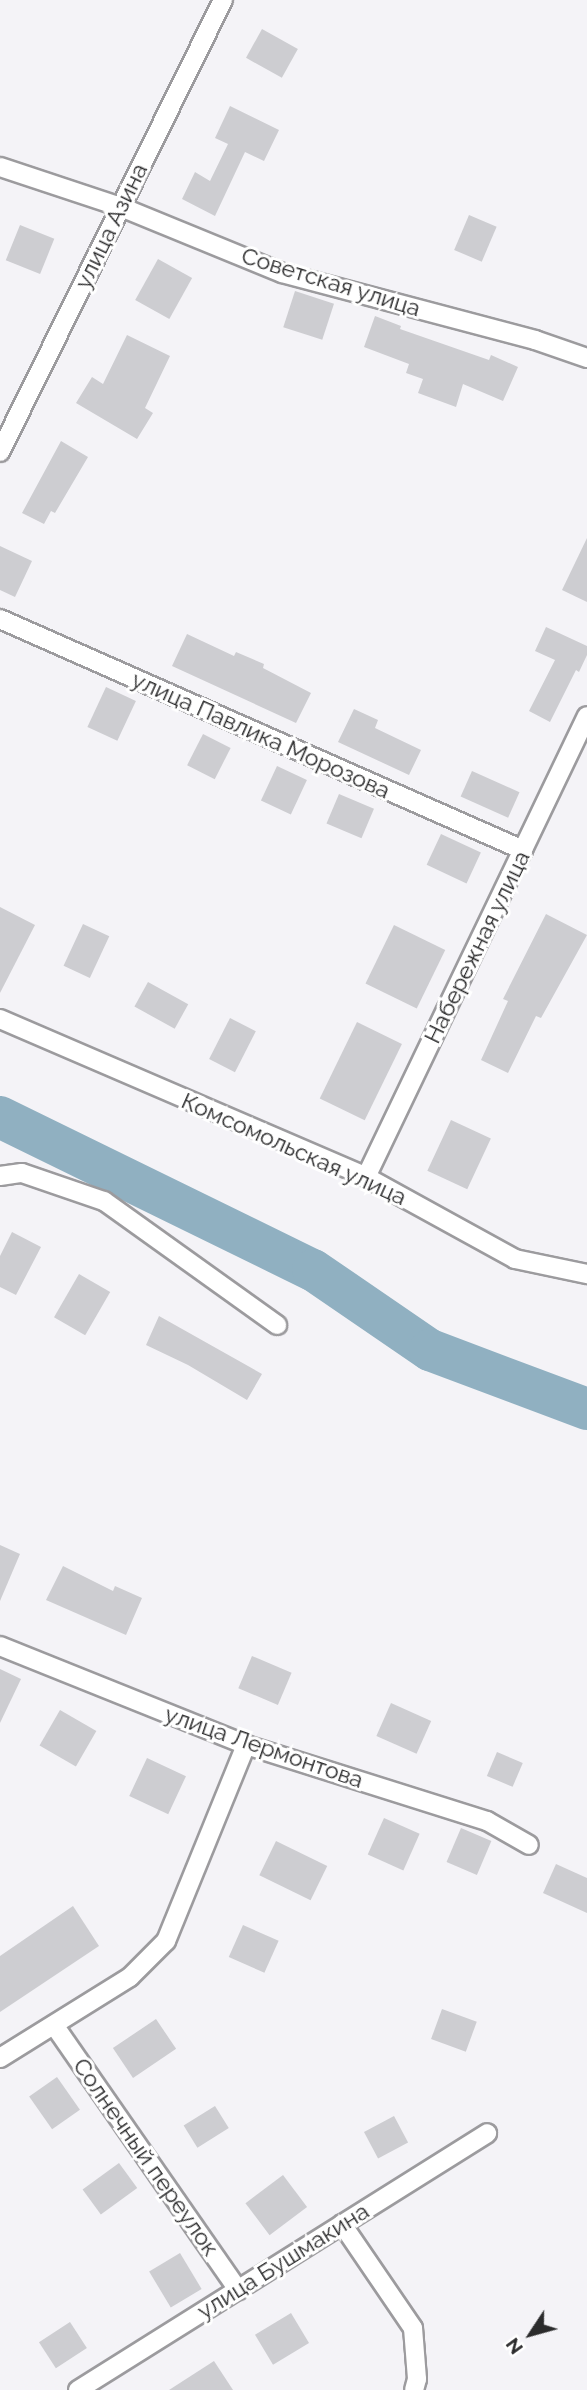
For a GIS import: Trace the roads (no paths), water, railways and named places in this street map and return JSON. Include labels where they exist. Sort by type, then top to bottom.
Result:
[{"type":"street","name":"улица Азина","points":[[0,452],[223,0]]},
{"type":"street","name":"Советская улица","points":[[0,167],[121,207],[282,273],[535,340],[587,358]]},
{"type":"street","name":"улица Павлика Морозова","points":[[0,619],[523,850]]},
{"type":"street","name":"Набережная улица","points":[[366,1177],[587,716]]},
{"type":"street","name":"Комсомольская улица","points":[[0,1019],[366,1177],[515,1259],[587,1274]]},
{"type":"street","points":[[0,1176],[22,1173],[104,1201],[277,1325]]},
{"type":"street","name":"улица Лермонтова","points":[[0,1646],[246,1745],[487,1821],[529,1844]]},
{"type":"street","points":[[0,2058],[130,1977],[166,1941],[246,1745]]},
{"type":"street","name":"Солнечный переулок","points":[[54,2025],[238,2290]]},
{"type":"street","name":"улица Бушмакина","points":[[78,2390],[487,2133]]},
{"type":"street","points":[[342,2224],[413,2328],[417,2379],[415,2390]]},
{"type":"waterway","points":[[0,1117],[313,1270],[430,1350],[587,1409]]}]
